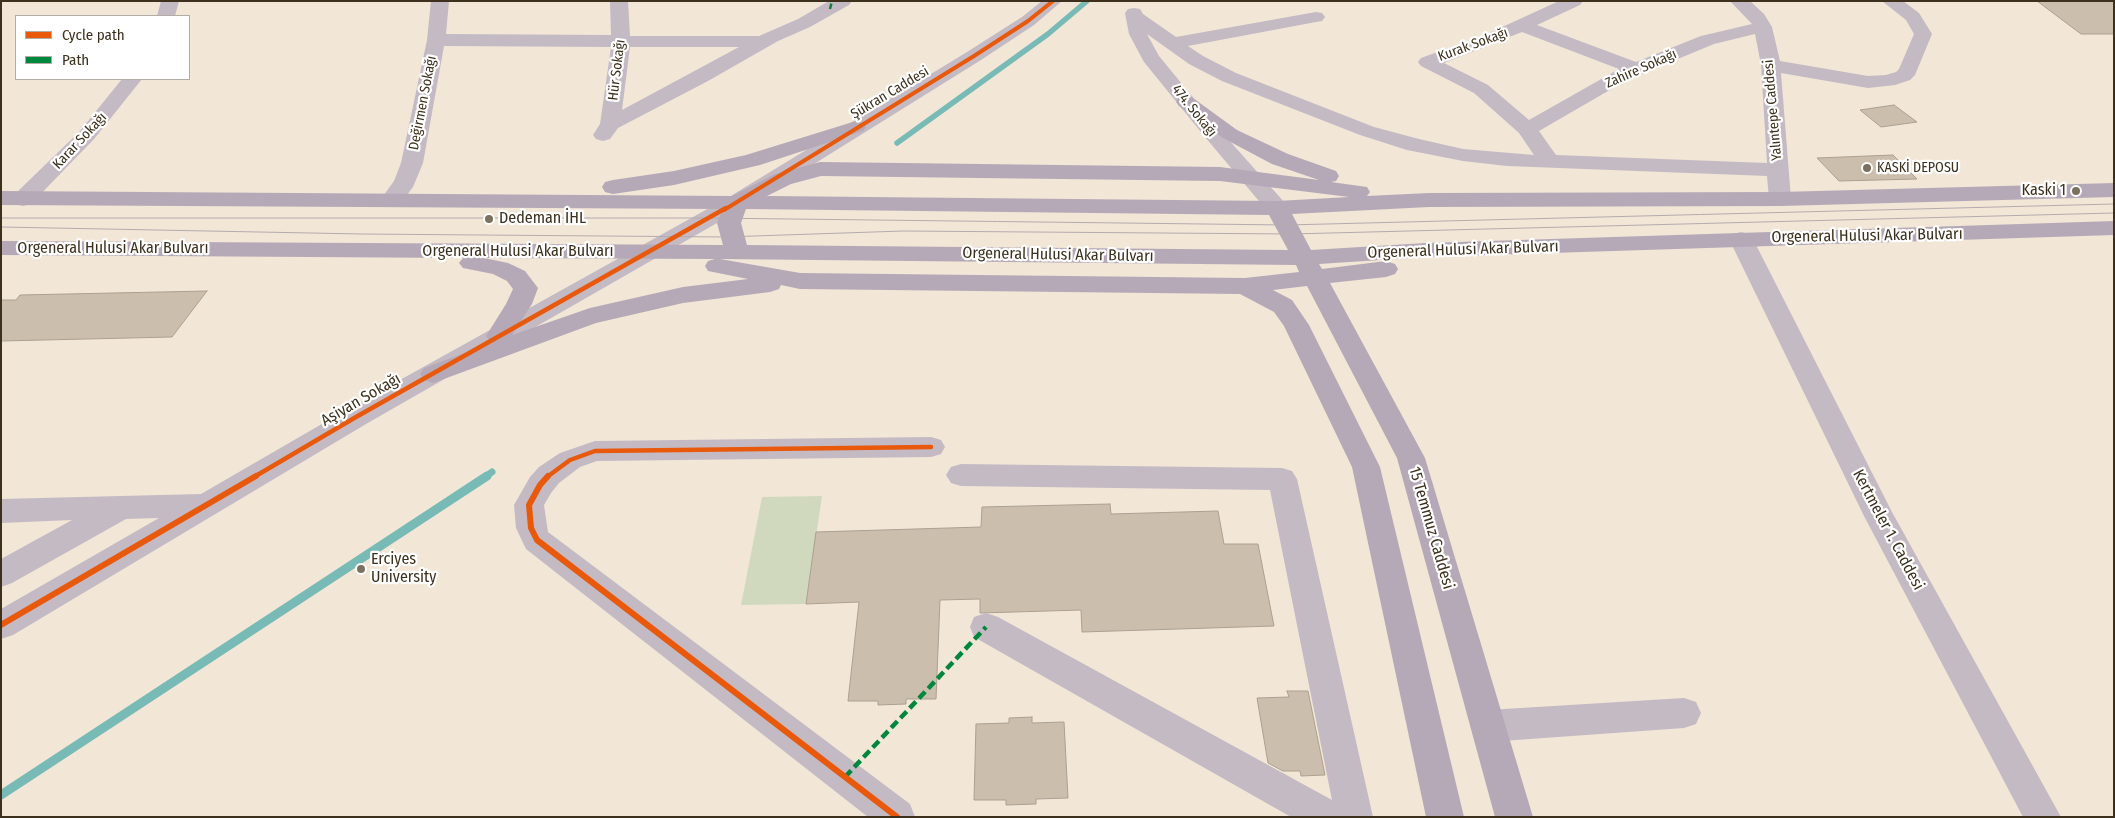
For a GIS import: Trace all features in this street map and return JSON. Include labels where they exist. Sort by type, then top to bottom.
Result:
[{"type":"main road","points":[[1186,102],[1230,134],[1280,159],[1334,178],[1429,200]]},
{"type":"main road","points":[[518,199],[674,178],[752,160],[856,127]]},
{"type":"main road","points":[[742,253],[735,246],[729,223],[737,202],[783,179],[820,169],[1220,174],[1429,200]]},
{"type":"main road","points":[[1,198],[518,199],[1277,208],[1429,200],[1780,199],[2114,190]]},
{"type":"main road","name":"15 Temmuz Caddesi","points":[[1277,208],[1411,458],[1514,817]]},
{"type":"main road","name":"Orgeneral Hulusi Akar Bulvarı","points":[[1,248],[742,253],[1310,268],[1546,246],[2114,228]]},
{"type":"main road","points":[[398,251],[499,268],[516,276],[526,288],[500,336]]},
{"type":"main road","points":[[646,253],[800,281]]},
{"type":"main road","points":[[432,374],[590,316],[684,294],[800,281],[1244,286],[1310,268]]},
{"type":"main road","points":[[1244,286],[1283,306],[1296,325],[1366,467],[1446,817]]},
{"type":"street","points":[[166,15],[170,1]]},
{"type":"street","name":"Değirmen Sokağı","points":[[392,199],[405,182],[412,163],[436,40],[440,1]]},
{"type":"street","name":"Hür Sokağı","points":[[619,1],[621,42],[606,130],[763,42]]},
{"type":"street","points":[[436,40],[763,42],[818,16],[843,1]]},
{"type":"street","name":"Şükran Caddesi","points":[[737,202],[974,56],[1028,21],[1053,1]]},
{"type":"street","name":"Kurak Sokağı","points":[[1527,129],[1481,89],[1428,62],[1524,26],[1574,1]]},
{"type":"street","name":"Yalıntepe Caddesi","points":[[1739,1],[1758,18],[1771,65],[1780,199]]},
{"type":"street","points":[[1771,65],[1868,82],[1888,81],[1903,76],[1908,71],[1923,34],[1918,23],[1891,1]]},
{"type":"street","points":[[1133,9],[1196,60],[1230,77],[1390,139],[1462,155],[1507,160],[1778,170]]},
{"type":"street","name":"474. Sokağı","points":[[1133,9],[1138,34],[1151,58],[1186,102],[1277,208]]},
{"type":"street","points":[[1173,43],[1316,17]]},
{"type":"street","points":[[1524,26],[1636,69]]},
{"type":"street","name":"Zahire Sokağı","points":[[1527,129],[1620,76],[1636,69],[1708,40],[1762,27]]},
{"type":"street","name":"Karar Sokağı","points":[[24,199],[87,135],[131,80]]},
{"type":"street","points":[[1527,129],[1549,161]]},
{"type":"street","name":"Aşiyan Sokağı","points":[[1,624],[432,374],[737,202]]},
{"type":"street","name":"Kertmeler 1. Caddesi","points":[[1741,239],[1879,516],[2043,817]]},
{"type":"street","points":[[897,817],[537,540],[531,528],[529,505],[540,485],[549,475],[570,460],[595,451],[931,447]]},
{"type":"street","points":[[961,475],[1282,479],[1354,817]]},
{"type":"street","points":[[1,511],[206,505]]},
{"type":"street","points":[[1,574],[124,506]]},
{"type":"street","points":[[986,627],[1326,817]]},
{"type":"street","points":[[1488,726],[1684,713]]},
{"type":"green space","points":[[822,496],[806,604],[741,605],[762,497]]},
{"type":"building","points":[[2037,1],[2114,1],[2114,34],[2081,34]]},
{"type":"building","points":[[1894,105],[1917,122],[1881,127],[1860,110]]},
{"type":"building","name":"KASKİ DEPOSU","points":[[1893,155],[1917,179],[1839,181],[1817,158]]},
{"type":"building","points":[[207,291],[172,337],[1,341],[1,300],[16,300],[20,295]]},
{"type":"building","points":[[1110,504],[1111,514],[1218,511],[1224,544],[1258,544],[1274,626],[1082,632],[1081,610],[980,613],[980,599],[940,600],[936,699],[906,699],[906,704],[878,705],[878,701],[848,701],[859,602],[806,604],[816,532],[981,527],[982,507]]},
{"type":"building","points":[[1287,691],[1308,691],[1325,775],[1301,776],[1300,771],[1283,771],[1268,763],[1257,698],[1289,697]]},
{"type":"building","points":[[1032,717],[1032,723],[1064,722],[1068,798],[1036,799],[1036,804],[1006,805],[1006,800],[974,800],[976,724],[1009,723],[1009,718]]},
{"type":"waterway","points":[[897,143],[1048,34],[1087,1]]},
{"type":"waterway","points":[[485,477],[492,472]]},
{"type":"waterway","points":[[1,795],[487,476]]},
{"type":"tram line","points":[[1,218],[708,218],[1287,225],[2114,204]]},
{"type":"tram line","points":[[1,227],[362,234],[724,237],[903,231],[1291,234],[2114,213]]},
{"type":"marked path","points":[[830,9],[832,1]]},
{"type":"marked path","points":[[845,777],[986,627]]},
{"type":"cycle path","points":[[1,625],[356,417],[737,202],[974,56],[1028,21],[1053,1]]},
{"type":"cycle path","points":[[897,817],[537,540],[531,528],[529,505],[540,485],[549,475],[570,460],[595,451],[931,447]]},
{"type":"place","name":"KASKİ DEPOSU","points":[[1867,168]]},
{"type":"place","name":"Kaski 1","points":[[2076,191]]},
{"type":"place","name":"Dedeman İHL","points":[[489,219]]},
{"type":"place","name":"Erciyes University","points":[[361,569]]}]
